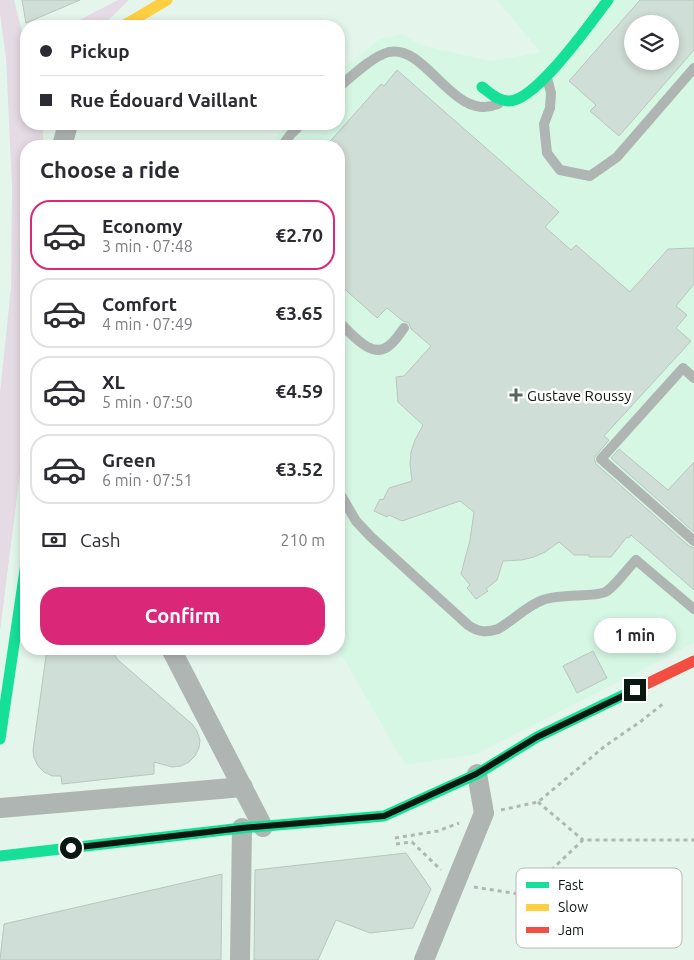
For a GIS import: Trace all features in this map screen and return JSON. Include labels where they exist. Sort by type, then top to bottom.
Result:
[{"type":"street","points":[[133,20],[167,0]]},
{"type":"street","points":[[482,87],[503,101],[512,101],[520,98],[547,77],[608,0]]},
{"type":"street","points":[[0,739],[20,604]]},
{"type":"street","points":[[174,655],[263,827]]},
{"type":"street","points":[[0,856],[242,828],[384,816],[476,774],[537,737],[694,661]]},
{"type":"street","points":[[424,960],[484,813],[476,774]]},
{"type":"street","points":[[0,808],[243,787]]},
{"type":"street","points":[[240,960],[242,828]]},
{"type":"lane","points":[[345,82],[379,56],[397,52],[411,56],[461,99],[475,106],[486,108],[503,101]]},
{"type":"lane","points":[[547,77],[551,94],[550,108],[544,124],[547,152],[560,170],[590,176],[617,157],[694,68]]},
{"type":"lane","points":[[286,140],[295,130]]},
{"type":"lane","points":[[345,327],[367,347],[377,350],[391,345],[404,328]]},
{"type":"lane","points":[[694,378],[683,368],[601,459],[694,541]]},
{"type":"lane","points":[[345,502],[356,521],[370,536],[478,631],[498,629],[534,604],[545,599],[606,592],[636,560],[694,608]]},
{"type":"path","points":[[538,802],[583,840],[694,840]]},
{"type":"path","points":[[553,868],[583,840]]},
{"type":"path","points":[[396,844],[412,842],[456,884],[516,894]]},
{"type":"shaded area","points":[[0,0],[14,0],[20,24],[20,130],[43,130],[43,140],[20,140],[20,473],[0,631],[0,393],[11,287],[12,187],[6,58]]},
{"type":"shaded area","points":[[118,0],[129,0],[108,20],[80,20]]},
{"type":"shaded area","name":"Gustave Roussy","points":[[497,0],[694,0],[694,643],[477,754],[405,765],[341,655],[345,655],[345,140],[275,140],[282,130],[345,130],[345,67],[380,39],[402,34],[421,45],[491,61],[540,52]]},
{"type":"building","points":[[22,0],[80,0],[33,20],[25,20]]},
{"type":"building","points":[[640,0],[694,0],[694,50],[679,67],[679,15],[627,15]]},
{"type":"building","points":[[624,18],[624,70],[677,70],[619,136],[590,111],[596,105],[569,81]]},
{"type":"building","name":"Gustave Roussy","points":[[397,70],[559,212],[545,227],[571,250],[576,245],[630,292],[668,249],[694,248],[694,284],[676,306],[687,315],[676,328],[691,341],[604,436],[609,440],[594,458],[596,464],[689,546],[694,548],[694,590],[631,535],[629,538],[627,537],[611,557],[574,555],[559,542],[534,557],[503,561],[497,580],[486,589],[488,591],[476,599],[467,588],[470,585],[461,574],[470,540],[474,512],[460,501],[402,521],[374,511],[380,499],[383,500],[389,488],[412,481],[411,452],[423,425],[398,402],[396,377],[404,376],[431,346],[411,329],[409,323],[403,321],[387,308],[377,318],[345,289],[345,140],[331,140],[340,130],[345,130],[345,125],[381,84],[384,86]]},
{"type":"building","points":[[619,449],[668,490],[694,462],[694,532],[611,458]]},
{"type":"building","points":[[593,651],[607,678],[577,693],[563,666]]},
{"type":"building","points":[[46,655],[115,655],[118,660],[192,724],[200,740],[195,756],[181,766],[172,767],[154,762],[154,774],[62,784],[61,776],[52,776],[38,766],[33,750]]},
{"type":"building","points":[[406,853],[431,889],[413,928],[370,933],[336,920],[318,960],[254,960],[255,870]]},
{"type":"building","points":[[222,874],[221,960],[0,960],[4,924]]},
{"type":"traffic: fast","points":[[482,87],[501,100],[509,101],[520,98],[548,75],[608,0]]},
{"type":"traffic: fast","points":[[0,739],[20,604]]},
{"type":"traffic: fast","points":[[0,856],[242,828],[384,816],[477,774],[537,737],[634,690]]},
{"type":"traffic: slow","points":[[133,20],[167,0]]},
{"type":"traffic: jam","points":[[634,690],[694,661]]},
{"type":"place","name":"Gustave Roussy","points":[[516,395]]},
{"type":"route","points":[[71,848],[242,828],[384,816],[476,774],[537,737],[635,690]]}]
